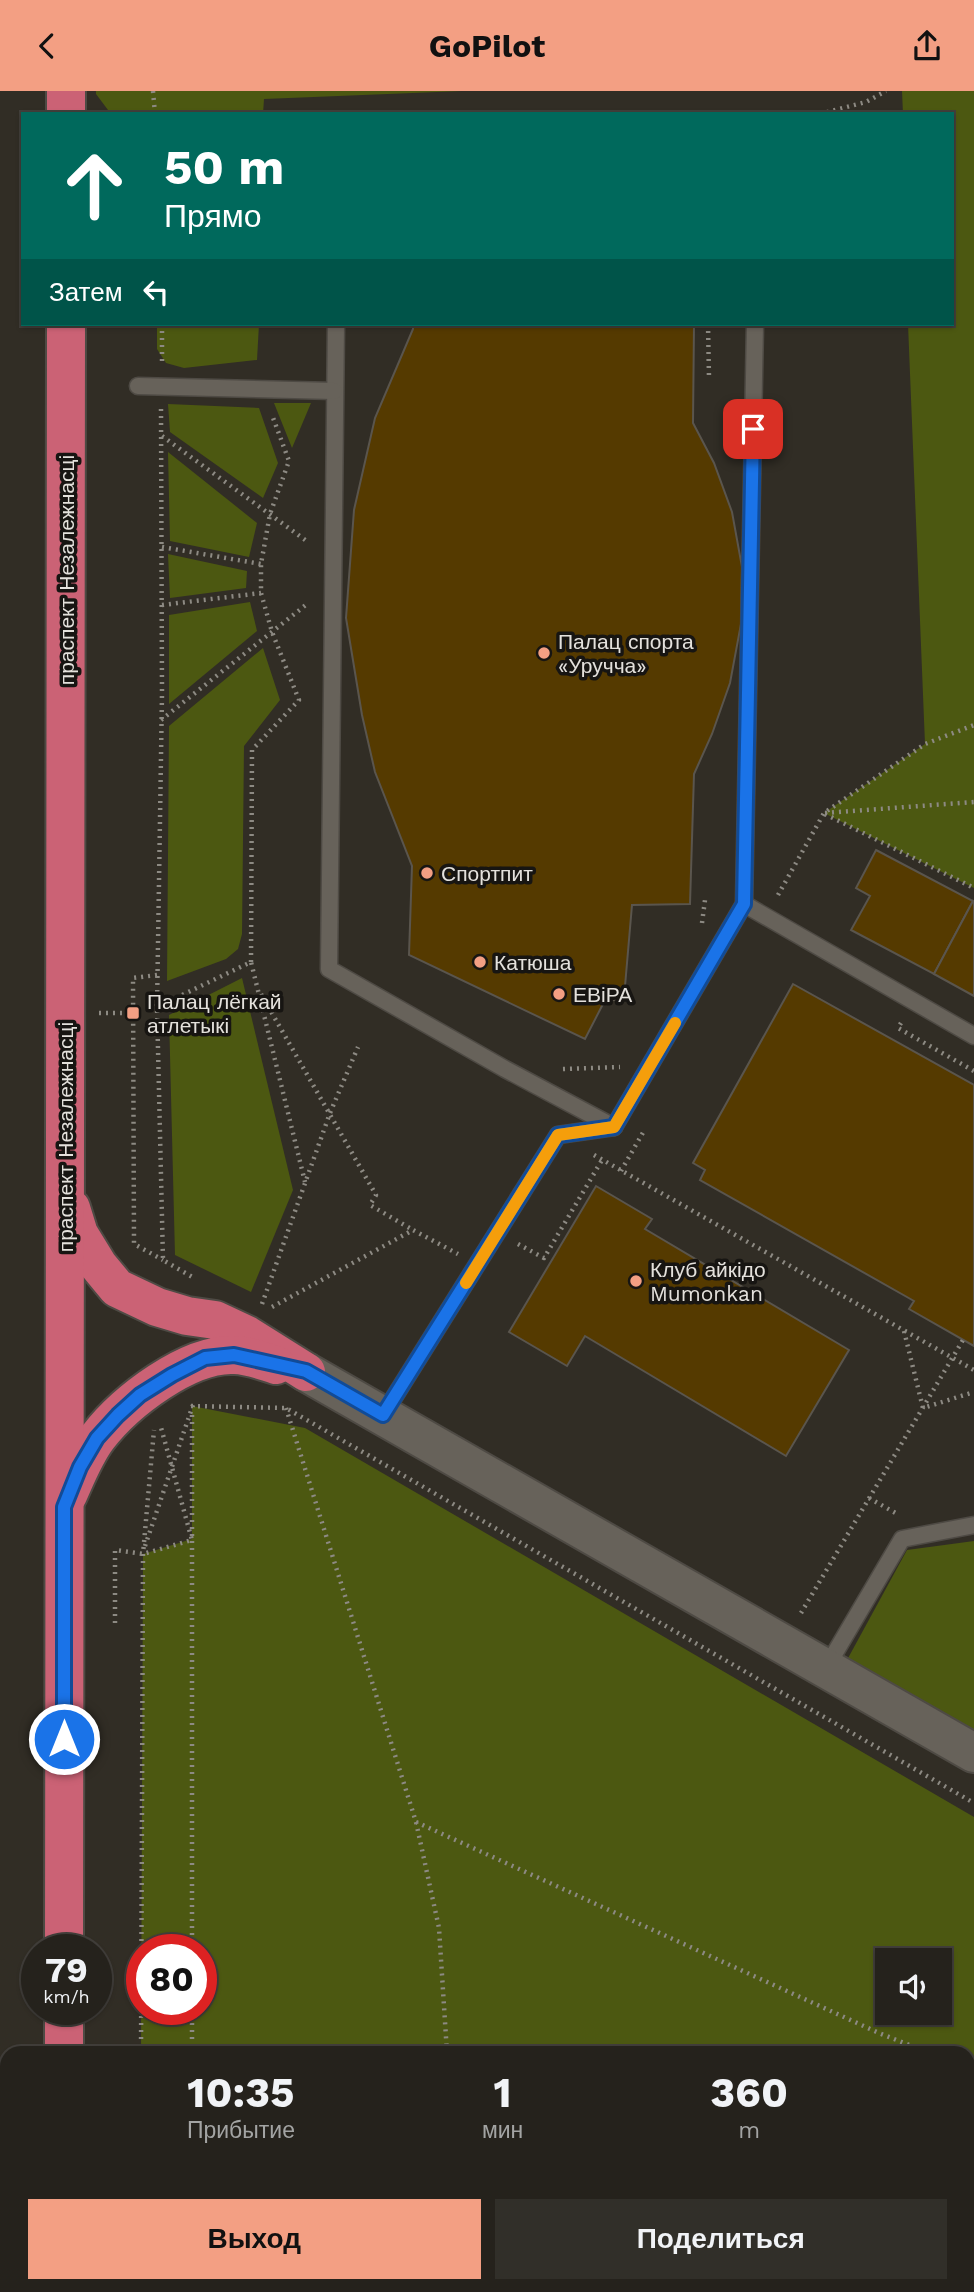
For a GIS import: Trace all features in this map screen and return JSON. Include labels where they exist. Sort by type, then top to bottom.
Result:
[{"type":"highway","points":[[66,91],[66,112]]},
{"type":"highway","name":"праспект Незалежнасці","points":[[64,1934],[66,326]]},
{"type":"highway","points":[[65,1187],[79,1234],[98,1265],[117,1288],[157,1307],[187,1316],[215,1320],[247,1335],[306,1371]]},
{"type":"highway","points":[[64,1507],[80,1467],[97,1438],[140,1395],[172,1375],[205,1358],[234,1355],[306,1371]]},
{"type":"highway","points":[[64,2025],[64,2046]]},
{"type":"street","points":[[306,1371],[974,1753]]},
{"type":"lane","points":[[336,326],[329,968],[505,1069],[614,1127]]},
{"type":"lane","points":[[614,1127],[744,904],[755,326]]},
{"type":"lane","points":[[138,386],[334,391]]},
{"type":"lane","points":[[744,904],[974,1036]]},
{"type":"lane","points":[[383,1415],[558,1135],[614,1127]]},
{"type":"lane","points":[[826,1668],[902,1539],[974,1525]]},
{"type":"path","points":[[153,91],[155,112]]},
{"type":"path","points":[[828,112],[866,102],[886,91]]},
{"type":"path","points":[[162,326],[157,1007],[163,1261]]},
{"type":"path","points":[[708,326],[709,378]]},
{"type":"path","points":[[271,413],[289,461],[270,514],[261,564],[261,593],[272,632],[299,700],[251,751],[251,962],[305,1183]]},
{"type":"path","points":[[162,436],[333,559]]},
{"type":"path","points":[[162,547],[261,564]]},
{"type":"path","points":[[160,721],[333,583]]},
{"type":"path","points":[[162,605],[261,593]]},
{"type":"path","points":[[766,916],[824,813],[925,744],[974,725]]},
{"type":"path","points":[[824,813],[974,802]]},
{"type":"path","points":[[824,813],[974,888]]},
{"type":"path","points":[[701,931],[705,900]]},
{"type":"path","points":[[157,1007],[251,962]]},
{"type":"path","points":[[157,975],[132,978],[134,1244],[199,1281]]},
{"type":"path","points":[[257,987],[376,1195],[370,1205],[477,1265]]},
{"type":"path","points":[[259,1315],[330,1114],[358,1047]]},
{"type":"path","points":[[553,1064],[565,1070],[619,1068],[626,1057]]},
{"type":"path","points":[[648,1124],[621,1171],[974,1370]]},
{"type":"path","points":[[497,1232],[544,1258],[602,1160]]},
{"type":"path","points":[[271,1308],[413,1230]]},
{"type":"path","points":[[904,1330],[923,1408]]},
{"type":"path","points":[[783,1644],[963,1340]]},
{"type":"path","points":[[923,1408],[974,1392]]},
{"type":"path","points":[[180,1406],[286,1408],[974,1803]]},
{"type":"path","points":[[143,1554],[192,1406]]},
{"type":"path","points":[[192,1406],[192,1934]]},
{"type":"path","points":[[286,1408],[416,1822],[439,1928],[447,2046]]},
{"type":"path","points":[[115,1623],[115,1550],[143,1554],[192,1540],[157,1420],[143,1554],[141,2046]]},
{"type":"path","points":[[416,1822],[912,2046]]},
{"type":"path","points":[[192,2025],[192,2046]]},
{"type":"green space","points":[[96,91],[462,91],[264,99],[263,112],[110,112]]},
{"type":"green space","points":[[902,91],[974,91],[974,888],[824,813],[925,744],[908,326],[954,326],[954,112],[903,112]]},
{"type":"green space","points":[[157,326],[259,326],[257,360],[184,368],[166,363],[157,349]]},
{"type":"green space","points":[[274,403],[311,403],[292,448]]},
{"type":"green space","points":[[168,404],[259,408],[278,463],[263,498],[170,432]]},
{"type":"green space","points":[[168,452],[257,523],[249,557],[170,541]]},
{"type":"green space","points":[[168,554],[247,571],[246,588],[170,598]]},
{"type":"green space","points":[[250,602],[257,631],[169,704],[169,615]]},
{"type":"green space","points":[[263,648],[280,700],[244,746],[242,934],[238,949],[226,959],[167,981],[169,726]]},
{"type":"green space","points":[[242,978],[293,1190],[251,1292],[175,1255],[169,1015]]},
{"type":"green space","points":[[192,1406],[305,1428],[974,1817],[974,2046],[141,2046],[141,2025],[217,2025],[217,1934],[141,1934],[143,1554],[192,1539]]},
{"type":"green space","points":[[974,1541],[974,1731],[847,1660],[907,1550]]},
{"type":"building","name":"Палац спорта «Уручча»","points":[[413,326],[694,326],[693,423],[714,463],[732,512],[742,567],[741,624],[730,683],[694,774],[690,904],[632,905],[624,998],[604,1002],[585,1039],[409,955],[412,866],[375,772],[362,715],[346,618],[354,510],[375,418]]},
{"type":"building","points":[[876,850],[973,901],[934,974],[851,930],[870,896],[856,888]]},
{"type":"building","points":[[974,902],[974,996],[934,974]]},
{"type":"building","points":[[793,984],[974,1085],[974,1346],[909,1309],[914,1301],[700,1180],[705,1170],[693,1163]]},
{"type":"building","name":"Клуб айкідо Mumonkan","points":[[596,1186],[652,1219],[645,1229],[849,1350],[786,1456],[585,1336],[567,1366],[509,1332]]},
{"type":"slow traffic","points":[[466,1283],[558,1135],[614,1127],[675,1023]]},
{"type":"place","name":"Палац спорта «Уручча»","points":[[544,653]]},
{"type":"place","name":"Спортпит","points":[[427,873]]},
{"type":"place","name":"Катюша","points":[[480,962]]},
{"type":"place","name":"ЕВіРА","points":[[559,994]]},
{"type":"place","name":"Палац лёгкай атлетыкі","points":[[133,1013]]},
{"type":"place","name":"Клуб айкідо Mumonkan","points":[[636,1281]]},
{"type":"route","points":[[64,1739],[64,1507],[80,1467],[97,1438],[140,1395],[172,1375],[205,1358],[234,1355],[306,1371],[383,1415],[558,1135],[614,1127],[744,904],[753,429]]}]
